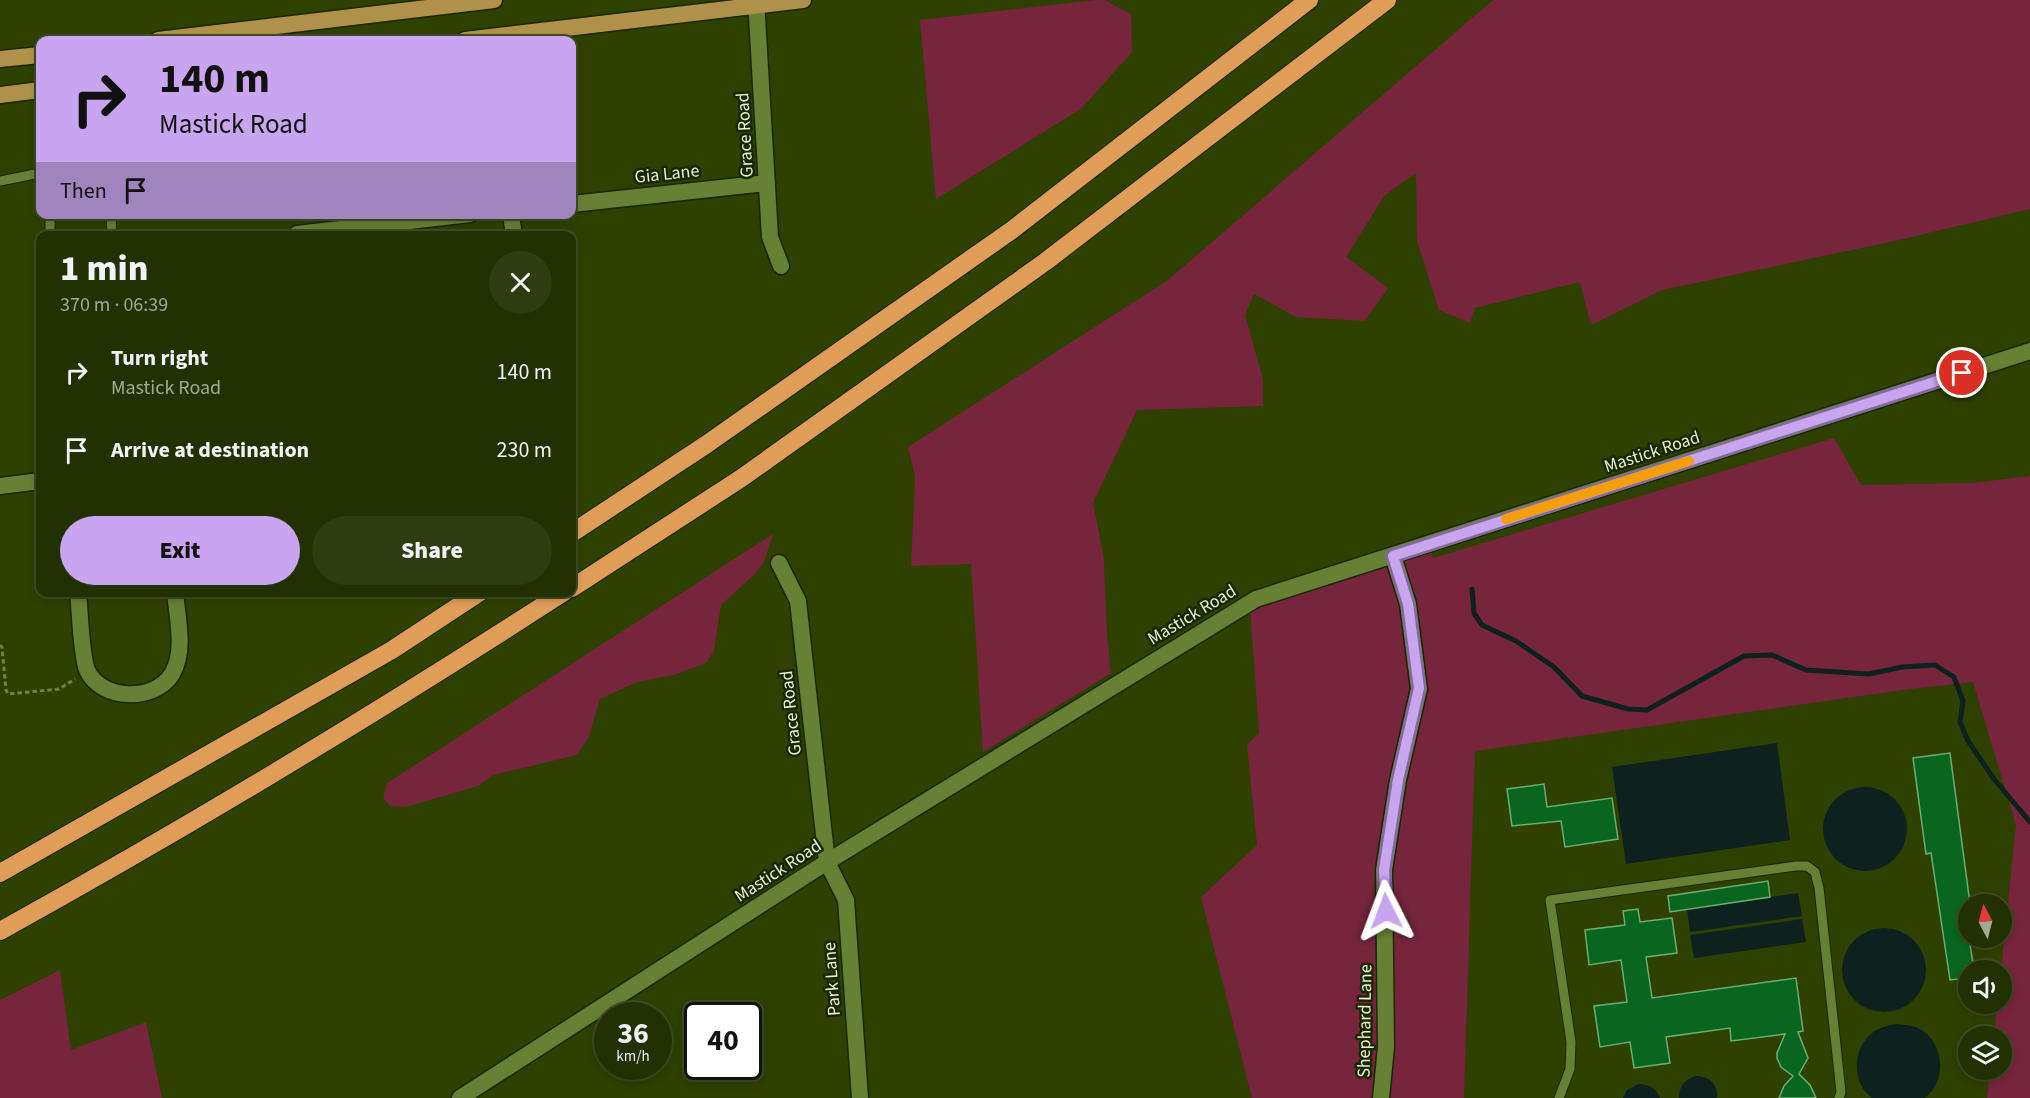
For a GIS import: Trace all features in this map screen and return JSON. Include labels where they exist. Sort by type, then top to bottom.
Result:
[{"type":"highway","points":[[576,530],[707,444],[1012,230],[1309,0]]},
{"type":"highway","points":[[576,585],[740,479],[1045,262],[1387,0]]},
{"type":"highway","points":[[0,873],[392,650],[472,597]]},
{"type":"highway","points":[[0,932],[112,869],[417,687],[556,597]]},
{"type":"main road","points":[[192,36],[494,0]]},
{"type":"main road","points":[[496,36],[756,3],[803,0]]},
{"type":"main road","points":[[0,60],[36,56]]},
{"type":"main road","points":[[0,95],[36,90]]},
{"type":"street","name":"Grace Road","points":[[756,3],[770,237],[781,267]]},
{"type":"street","name":"Gia Lane","points":[[576,204],[767,183]]},
{"type":"street","points":[[323,231],[427,219]]},
{"type":"street","name":"Mastick Road","points":[[460,1098],[826,862],[1256,599],[2030,351]]},
{"type":"street","points":[[0,486],[36,482]]},
{"type":"street","name":"Shephard Lane","points":[[1381,1098],[1386,1047],[1384,870],[1398,780],[1419,688],[1408,604],[1393,556]]},
{"type":"street","name":"Grace Road","points":[[779,563],[798,601],[826,862]]},
{"type":"street","points":[[79,597],[88,671],[97,682],[110,691],[124,694],[141,694],[161,685],[172,674],[180,651],[175,597]]},
{"type":"street","name":"Park Lane","points":[[826,862],[846,900],[860,1098]]},
{"type":"lane","points":[[0,181],[36,174]]},
{"type":"lane","points":[[1559,1098],[1570,1069],[1571,1042],[1550,900],[1796,866],[1807,866],[1815,872],[1819,888],[1841,1092],[1839,1098]]},
{"type":"path","points":[[0,645],[8,694],[59,689],[88,671]]},
{"type":"shaded area","points":[[1105,0],[1131,14],[1132,52],[1082,108],[936,199],[920,20]]},
{"type":"shaded area","points":[[1493,0],[2030,0],[2030,209],[1890,242],[1662,290],[1591,325],[1580,282],[1475,308],[1470,323],[1439,310],[1417,241],[1416,173],[1385,195],[1346,257],[1388,288],[1365,321],[1296,317],[1254,294],[1245,315],[1263,379],[1263,406],[1137,410],[1093,503],[1104,559],[1111,673],[983,752],[971,564],[911,566],[915,476],[908,447],[1168,280]]},
{"type":"shaded area","points":[[1834,438],[1861,485],[1972,483],[2030,476],[2030,1098],[1987,1098],[1989,1080],[2012,1080],[2012,1026],[1995,1026],[1996,1014],[2012,1014],[2012,960],[2002,960],[2003,948],[2012,948],[2012,894],[2009,894],[2016,825],[1973,682],[1475,751],[1464,1098],[1252,1098],[1201,897],[1257,845],[1247,745],[1259,733],[1250,607],[1430,549],[1433,558]]},
{"type":"shaded area","points":[[773,534],[764,562],[754,575],[721,605],[714,651],[706,663],[674,675],[637,682],[600,699],[589,737],[577,755],[493,775],[478,786],[406,807],[390,806],[383,798],[387,783]]},
{"type":"shaded area","points":[[60,970],[71,1050],[146,1022],[162,1098],[0,1098],[0,1000]]},
{"type":"water","points":[[1777,743],[1790,840],[1626,864],[1612,767]]},
{"type":"water","points":[[1865,787],[1881,790],[1895,799],[1904,813],[1907,829],[1904,845],[1895,859],[1881,868],[1865,871],[1849,868],[1835,859],[1826,845],[1823,829],[1826,813],[1835,799],[1849,790]]},
{"type":"water","points":[[1798,893],[1802,916],[1690,932],[1687,909]]},
{"type":"water","points":[[1802,919],[1806,942],[1694,958],[1690,935]]},
{"type":"water","points":[[1884,928],[1900,931],[1914,940],[1923,954],[1926,970],[1923,986],[1914,1000],[1900,1009],[1884,1012],[1868,1009],[1854,1000],[1845,986],[1842,970],[1845,954],[1854,940],[1868,931]]},
{"type":"water","points":[[1896,1024],[1920,1029],[1936,1046],[1940,1064],[1939,1074],[1937,1083],[1925,1098],[1872,1098],[1861,1084],[1857,1058],[1864,1042],[1876,1031]]},
{"type":"water","points":[[1695,1076],[1704,1077],[1712,1082],[1717,1098],[1679,1098],[1683,1084]]},
{"type":"water","points":[[1638,1084],[1652,1087],[1660,1098],[1623,1098],[1627,1090]]},
{"type":"building","points":[[1950,753],[1969,894],[1958,894],[1958,948],[1971,948],[1972,960],[1958,960],[1958,979],[1950,980],[1931,853],[1926,854],[1913,758]]},
{"type":"building","points":[[1544,784],[1547,807],[1612,798],[1618,839],[1565,847],[1561,821],[1512,826],[1507,789]]},
{"type":"building","points":[[1768,881],[1770,897],[1670,912],[1668,896]]},
{"type":"building","points":[[1638,909],[1640,922],[1672,918],[1677,953],[1646,957],[1652,998],[1796,978],[1803,1031],[1798,1032],[1808,1058],[1799,1074],[1810,1085],[1816,1098],[1779,1098],[1784,1086],[1793,1076],[1781,1067],[1777,1058],[1785,1034],[1731,1041],[1730,1028],[1666,1037],[1670,1063],[1634,1068],[1630,1042],[1600,1047],[1594,1006],[1627,1002],[1621,960],[1589,965],[1585,930],[1625,925],[1623,911]]},
{"type":"waterway","points":[[1472,589],[1474,613],[1482,625],[1516,641],[1554,667],[1582,696],[1628,709],[1647,710],[1744,656],[1772,655],[1806,670],[1869,674],[1902,667],[1935,665],[1954,677],[1963,701],[1960,722],[1968,741],[1994,779],[2030,822]]},
{"type":"slow traffic","points":[[1506,519],[1689,461]]},
{"type":"route","points":[[1386,911],[1384,870],[1398,780],[1419,688],[1408,604],[1393,556],[1962,373]]}]
